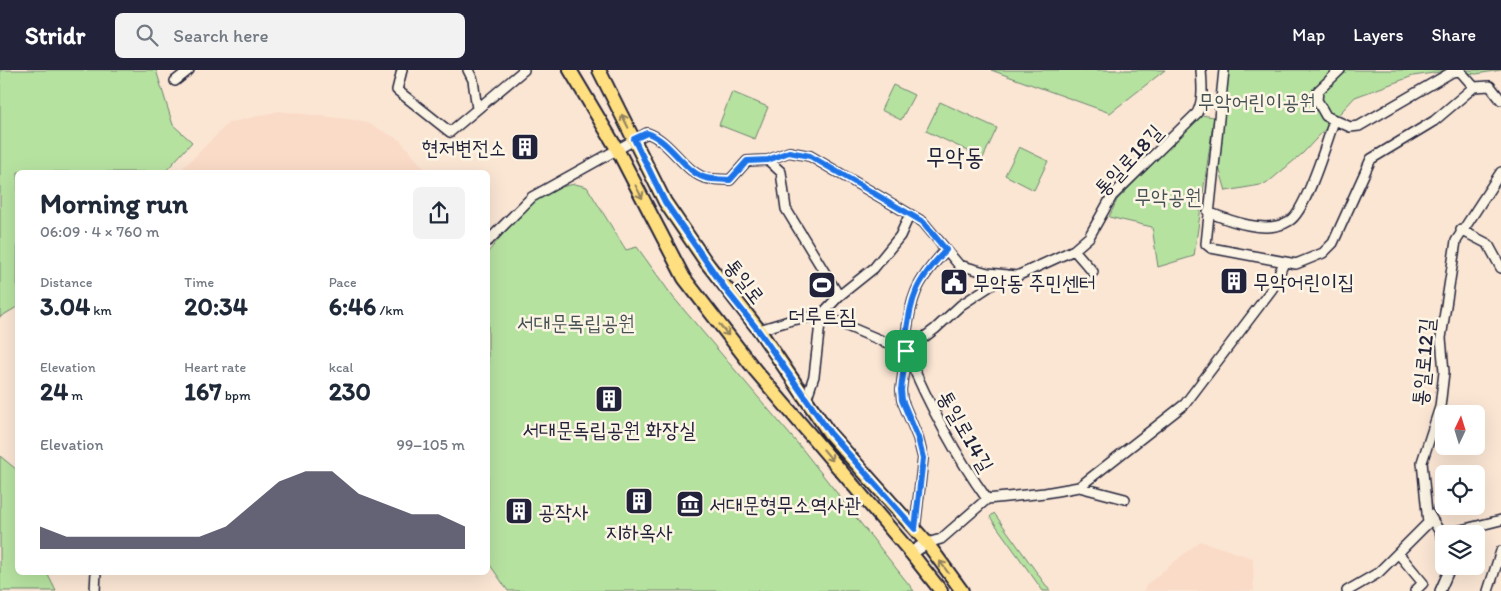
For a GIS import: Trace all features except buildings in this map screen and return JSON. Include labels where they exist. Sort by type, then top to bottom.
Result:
[{"type":"main road","points":[[570,70],[617,149],[684,278],[755,370],[911,553],[941,591]]},
{"type":"main road","name":"통일로","points":[[599,70],[665,202],[726,290],[758,330],[830,433],[927,543],[962,591]]},
{"type":"main road","points":[[911,553],[927,543]]},
{"type":"street","points":[[175,81],[189,70]]},
{"type":"street","points":[[402,70],[397,90],[450,132],[518,72]]},
{"type":"street","points":[[468,70],[473,80],[478,108]]},
{"type":"street","name":"통일로18길","points":[[617,149],[647,133],[658,136],[683,161],[704,178],[730,180],[747,161],[768,160],[789,152],[810,156],[909,216],[923,222],[960,265],[1017,276],[1074,250],[1089,237],[1112,196],[1197,113],[1200,107],[1202,87],[1201,70]]},
{"type":"street","points":[[1224,70],[1206,244],[1211,248],[1284,263],[1296,264],[1323,253],[1338,234],[1371,159],[1434,121],[1474,86],[1490,86],[1501,100]]},
{"type":"street","points":[[1340,70],[1318,91],[1317,100],[1326,116],[1350,127],[1368,122],[1452,72],[1460,71],[1474,86]]},
{"type":"street","points":[[1208,212],[1229,222],[1253,226],[1276,225],[1289,222],[1295,216],[1310,189],[1334,121]]},
{"type":"street","points":[[490,239],[532,197],[617,149]]},
{"type":"street","points":[[768,160],[781,172],[786,209],[839,296]]},
{"type":"street","name":"통일로12길","points":[[1347,591],[1378,573],[1428,523],[1422,462],[1440,408],[1444,372],[1441,338],[1456,241],[1501,172]]},
{"type":"street","points":[[807,398],[814,376],[821,315],[839,296],[874,268],[900,236],[909,216]]},
{"type":"street","points":[[1462,230],[1488,244],[1501,268]]},
{"type":"street","name":"통일로14길","points":[[915,529],[923,458],[918,438],[902,400],[901,390],[905,349],[911,301],[917,286],[946,250]]},
{"type":"street","points":[[1074,250],[1093,272]]},
{"type":"street","points":[[1079,487],[1185,404],[1272,289],[1284,263]]},
{"type":"street","points":[[758,330],[792,320],[821,315],[905,349],[936,329],[961,305],[1007,275]]},
{"type":"street","name":"통일로14길","points":[[905,349],[921,387],[949,441],[968,473],[987,499]]},
{"type":"street","points":[[927,543],[941,539],[987,499],[1045,493],[1079,487],[1125,499]]},
{"type":"street","points":[[1427,510],[1435,525]]},
{"type":"street","points":[[1484,525],[1501,520]]},
{"type":"street","points":[[1488,591],[1501,551]]},
{"type":"street","points":[[1398,553],[1424,584],[1414,591]]},
{"type":"street","points":[[95,591],[96,575]]},
{"type":"street","points":[[1440,591],[1446,575]]},
{"type":"shaded area","points":[[279,111],[364,121],[400,140],[425,170],[181,170],[228,123]]},
{"type":"shaded area","points":[[1200,541],[1253,558],[1254,591],[1144,591],[1147,584]]},
{"type":"green space","points":[[0,70],[156,70],[173,125],[192,142],[167,170],[15,170],[15,308],[0,317]]},
{"type":"green space","points":[[991,70],[1165,70],[1110,113]]},
{"type":"green space","name":"무악어린이공원","points":[[1222,70],[1501,70],[1476,74],[1447,71],[1413,76],[1355,97],[1303,153],[1266,184],[1226,191],[1215,154]]},
{"type":"green space","points":[[893,85],[914,95],[901,120],[881,110]]},
{"type":"green space","points":[[732,92],[768,107],[755,139],[719,125]]},
{"type":"green space","points":[[940,102],[997,128],[983,158],[926,131]]},
{"type":"green space","name":"무악공원","points":[[1201,115],[1214,117],[1194,256],[1158,267],[1152,227],[1109,217],[1117,200]]},
{"type":"green space","points":[[1019,147],[1048,161],[1034,190],[1005,175]]},
{"type":"green space","name":"서대문독립공원","points":[[575,184],[587,187],[626,250],[637,247],[673,297],[803,450],[914,591],[508,591],[490,565],[490,250],[526,209],[548,193],[561,187]]},
{"type":"green space","points":[[0,456],[15,468],[15,575],[48,575],[56,591],[0,591]]},
{"type":"green space","points":[[994,513],[1050,591],[1043,591],[990,517]]},
{"type":"place","name":"현저변전소","points":[[525,147]]},
{"type":"place","name":"무악어린이집","points":[[1234,281]]},
{"type":"place","name":"무악동 주민센터","points":[[954,282]]},
{"type":"place","name":"더루트짐","points":[[822,285]]},
{"type":"place","name":"서대문독립공원 화장실","points":[[609,399]]},
{"type":"place","name":"지하옥사","points":[[639,501]]},
{"type":"place","name":"서대문형무소역사관","points":[[690,504]]},
{"type":"place","name":"공작사","points":[[519,511]]},
{"type":"district","name":"무악동","points":[[955,156]]},
{"type":"route","points":[[647,133],[658,136],[683,161],[704,178],[730,180],[747,161],[768,160],[789,152],[810,156],[909,216],[923,222],[946,250],[917,286],[911,301],[904,348],[906,351],[901,390],[902,400],[918,438],[923,458],[919,508],[915,529],[830,433],[758,330],[726,290],[665,202],[634,139],[647,133]]}]
